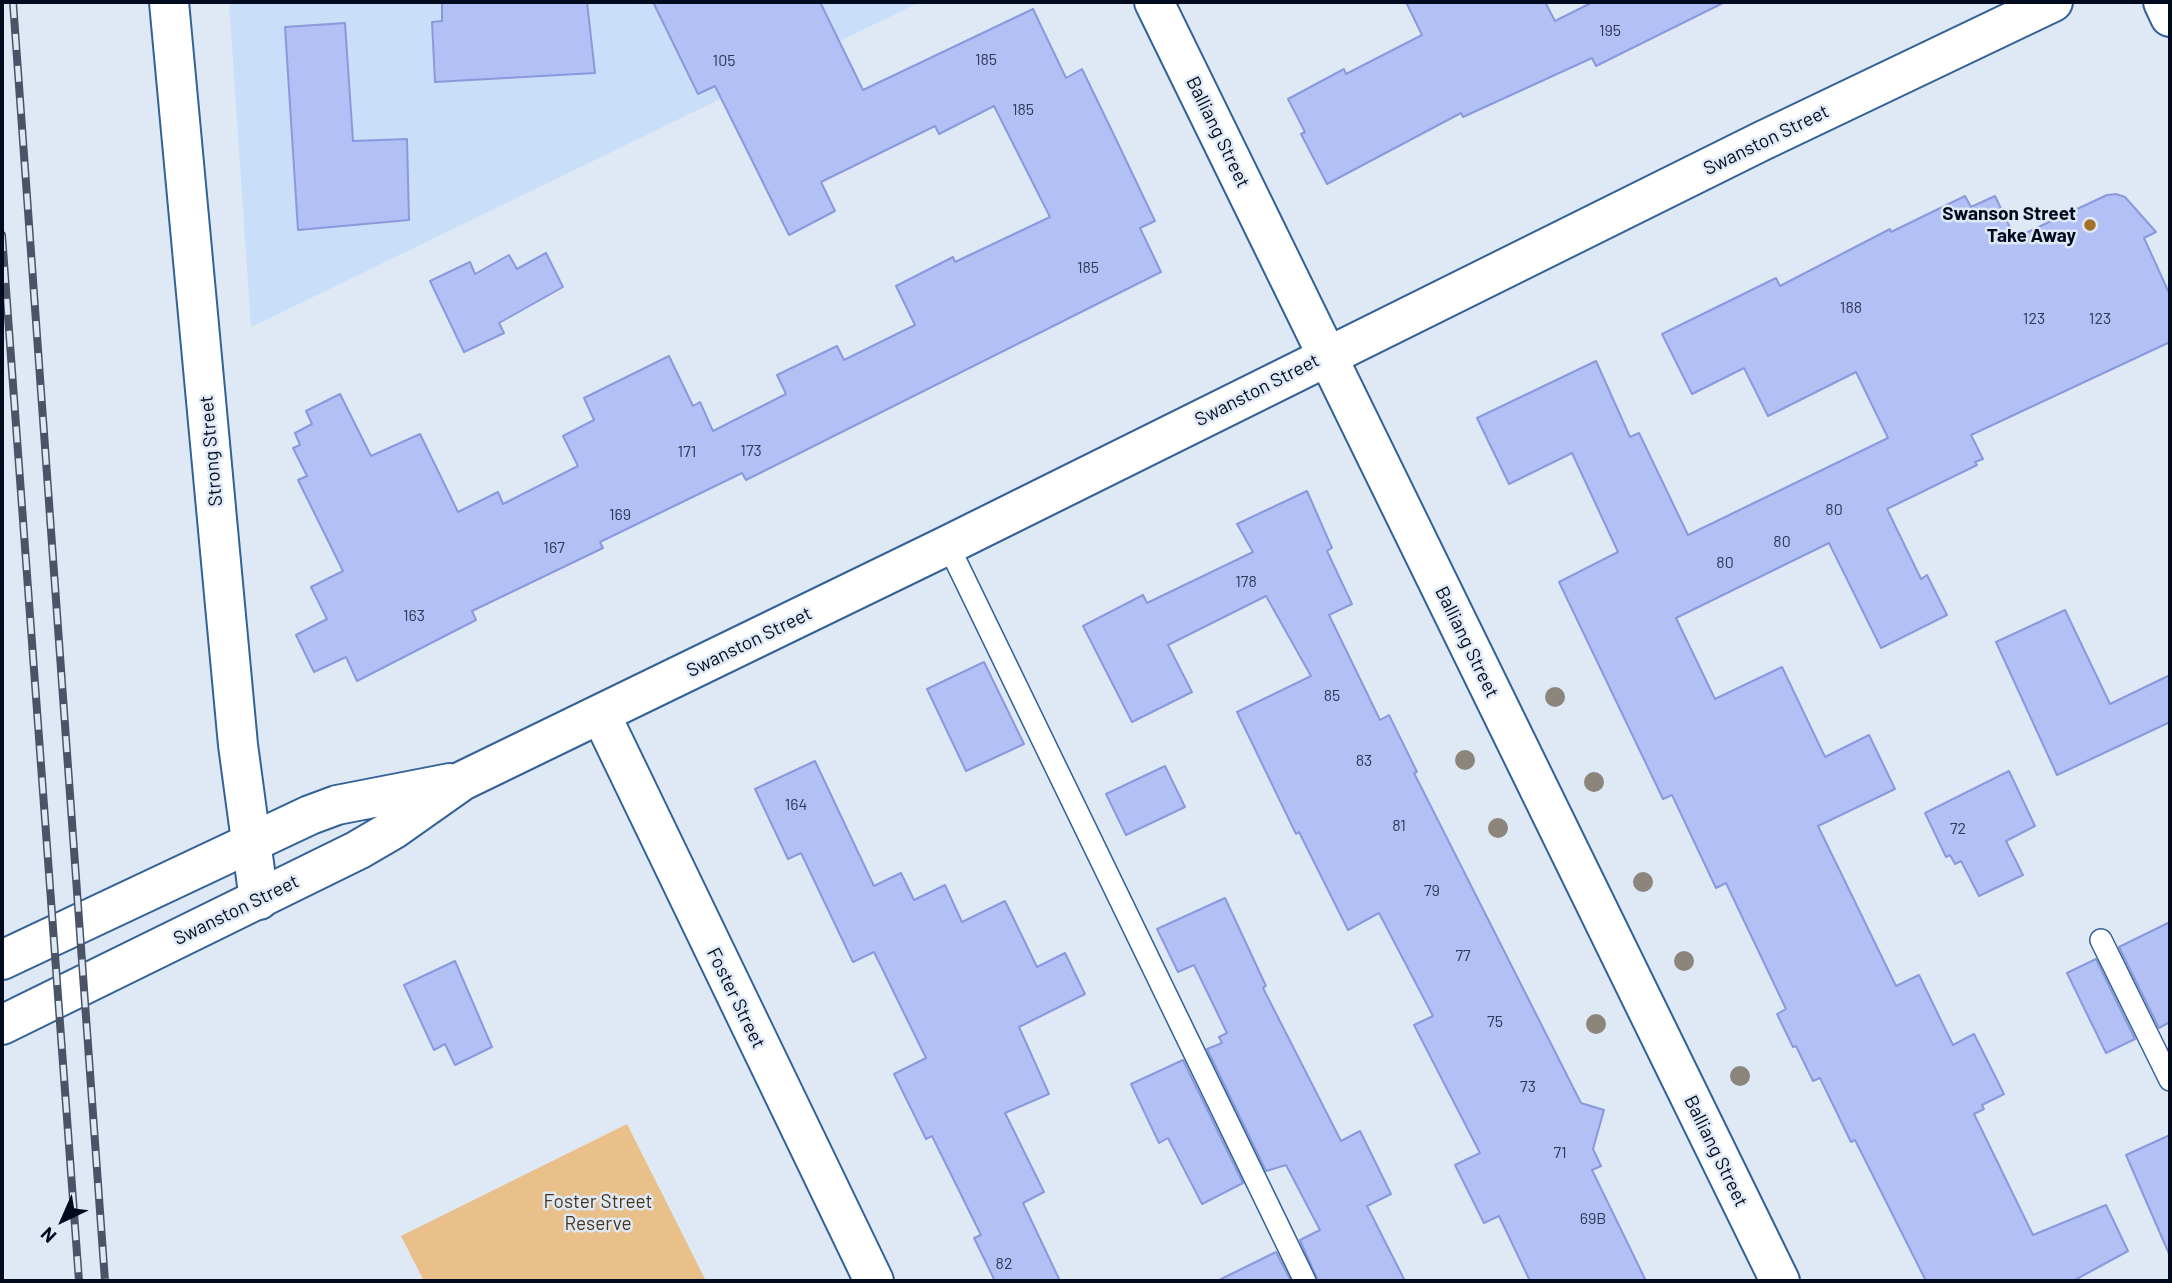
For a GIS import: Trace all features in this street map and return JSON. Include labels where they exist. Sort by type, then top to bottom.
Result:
[{"type":"street","name":"Strong Street","points":[[169,2],[238,745],[259,900]]},
{"type":"street","name":"Balliang Street","points":[[1154,2],[1780,1281]]},
{"type":"street","name":"Swanston Street","points":[[2,1025],[259,900],[394,829],[462,781],[948,545],[1327,354],[2053,2]]},
{"type":"street","points":[[2162,2],[2170,17]]},
{"type":"street","name":"Foster Street","points":[[600,715],[874,1281]]},
{"type":"street","name":"Swanston Street","points":[[2,960],[337,805],[462,781]]},
{"type":"lane","points":[[948,545],[1305,1281]]},
{"type":"lane","points":[[2101,940],[2170,1080]]},
{"type":"shaded area","points":[[229,2],[920,2],[251,327]]},
{"type":"green space","name":"Foster Street Reserve","points":[[627,1124],[706,1281],[424,1281],[401,1236]]},
{"type":"building","points":[[442,2],[587,2],[595,73],[435,82],[432,22],[442,21]]},
{"type":"building","points":[[653,2],[820,2],[863,90],[1033,9],[1066,78],[1082,69],[1155,221],[1140,228],[1161,272],[746,480],[742,473],[600,542],[603,548],[472,611],[476,620],[357,681],[346,657],[314,672],[296,635],[327,619],[311,587],[343,571],[298,480],[307,476],[293,448],[300,445],[295,433],[312,424],[306,411],[340,394],[371,456],[420,434],[458,512],[498,492],[503,504],[578,466],[563,436],[594,420],[584,398],[669,356],[693,406],[700,402],[713,431],[786,394],[777,375],[837,346],[844,360],[915,325],[896,286],[953,257],[955,262],[1050,217],[994,106],[939,134],[935,126],[821,182],[835,211],[789,235],[715,86],[698,94]]},
{"type":"building","points":[[1406,2],[1545,2],[1555,21],[1593,2],[1725,2],[1596,66],[1592,58],[1463,117],[1461,113],[1327,184],[1301,134],[1305,132],[1288,99],[1344,69],[1346,74],[1422,35]]},
{"type":"building","points":[[345,23],[353,141],[407,139],[409,220],[298,230],[285,27]]},
{"type":"building","points":[[2107,195],[2125,197],[2156,232],[2144,238],[2170,295],[2170,342],[1971,435],[1983,459],[1975,462],[1977,465],[1887,509],[1921,579],[1927,575],[1947,615],[1881,648],[1829,543],[1676,618],[1715,699],[1782,667],[1825,757],[1869,735],[1895,789],[1818,826],[1896,986],[1919,975],[1953,1045],[1974,1034],[2004,1094],[1982,1105],[1984,1109],[1974,1114],[2033,1235],[2106,1205],[2128,1251],[2073,1281],[1926,1281],[1855,1140],[1851,1142],[1820,1078],[1813,1081],[1796,1046],[1793,1047],[1777,1014],[1786,1009],[1726,883],[1716,888],[1672,795],[1663,799],[1559,582],[1618,552],[1572,453],[1509,484],[1477,418],[1596,361],[1630,437],[1639,433],[1688,535],[1888,438],[1856,372],[1768,416],[1744,368],[1692,394],[1662,334],[1776,278],[1780,286],[1890,229],[1891,232],[1965,196],[1971,207],[1995,196],[2015,238]]},
{"type":"building","points":[[546,253],[563,287],[499,323],[504,333],[464,352],[430,281],[470,262],[475,274],[509,255],[517,269]]},
{"type":"building","points":[[1307,491],[1332,548],[1327,551],[1352,604],[1329,615],[1380,720],[1389,715],[1417,772],[1414,773],[1581,1103],[1604,1110],[1593,1149],[1601,1166],[1592,1170],[1646,1281],[1530,1281],[1499,1216],[1484,1223],[1455,1165],[1480,1153],[1414,1025],[1433,1016],[1379,913],[1348,930],[1299,832],[1296,834],[1237,712],[1311,676],[1266,596],[1168,645],[1192,692],[1132,722],[1083,626],[1143,595],[1147,603],[1253,552],[1237,524]]},
{"type":"building","points":[[2065,610],[2110,704],[2170,675],[2170,722],[2057,775],[1996,642]]},
{"type":"building","points":[[984,662],[1024,744],[966,771],[927,689]]},
{"type":"building","points":[[815,761],[874,886],[901,873],[914,900],[945,885],[962,922],[1005,901],[1037,967],[1065,953],[1085,994],[1019,1027],[1049,1094],[1005,1113],[1044,1192],[1023,1203],[1060,1281],[995,1281],[974,1238],[981,1235],[932,1136],[926,1139],[894,1074],[926,1058],[874,952],[853,962],[801,853],[788,859],[755,789]]},
{"type":"building","points":[[1165,766],[1185,807],[1126,835],[1106,794]]},
{"type":"building","points":[[2009,771],[2035,826],[2006,841],[2023,875],[1979,896],[1961,861],[1955,864],[1950,855],[1946,857],[1925,813]]},
{"type":"building","points":[[1225,898],[1266,986],[1263,988],[1341,1141],[1360,1131],[1391,1194],[1367,1206],[1405,1281],[1318,1281],[1300,1240],[1320,1230],[1286,1165],[1266,1171],[1207,1049],[1222,1043],[1219,1037],[1227,1033],[1194,965],[1178,972],[1157,929]]},
{"type":"building","points":[[2170,922],[2170,1022],[2159,1028],[2119,947]]},
{"type":"building","points":[[2096,959],[2135,1039],[2106,1053],[2067,973]]},
{"type":"building","points":[[455,961],[492,1047],[455,1065],[445,1044],[434,1050],[404,985]]},
{"type":"building","points":[[1183,1060],[1243,1183],[1202,1204],[1168,1138],[1159,1143],[1131,1084]]},
{"type":"building","points":[[2170,1135],[2170,1256],[2126,1155]]},
{"type":"building","points":[[1276,1252],[1291,1281],[1217,1281]]},
{"type":"railway","points":[[13,2],[105,1281]]},
{"type":"railway","points":[[2,235],[79,1281]]},
{"type":"place","name":"Swanson Street Take Away","points":[[2090,225]]}]
